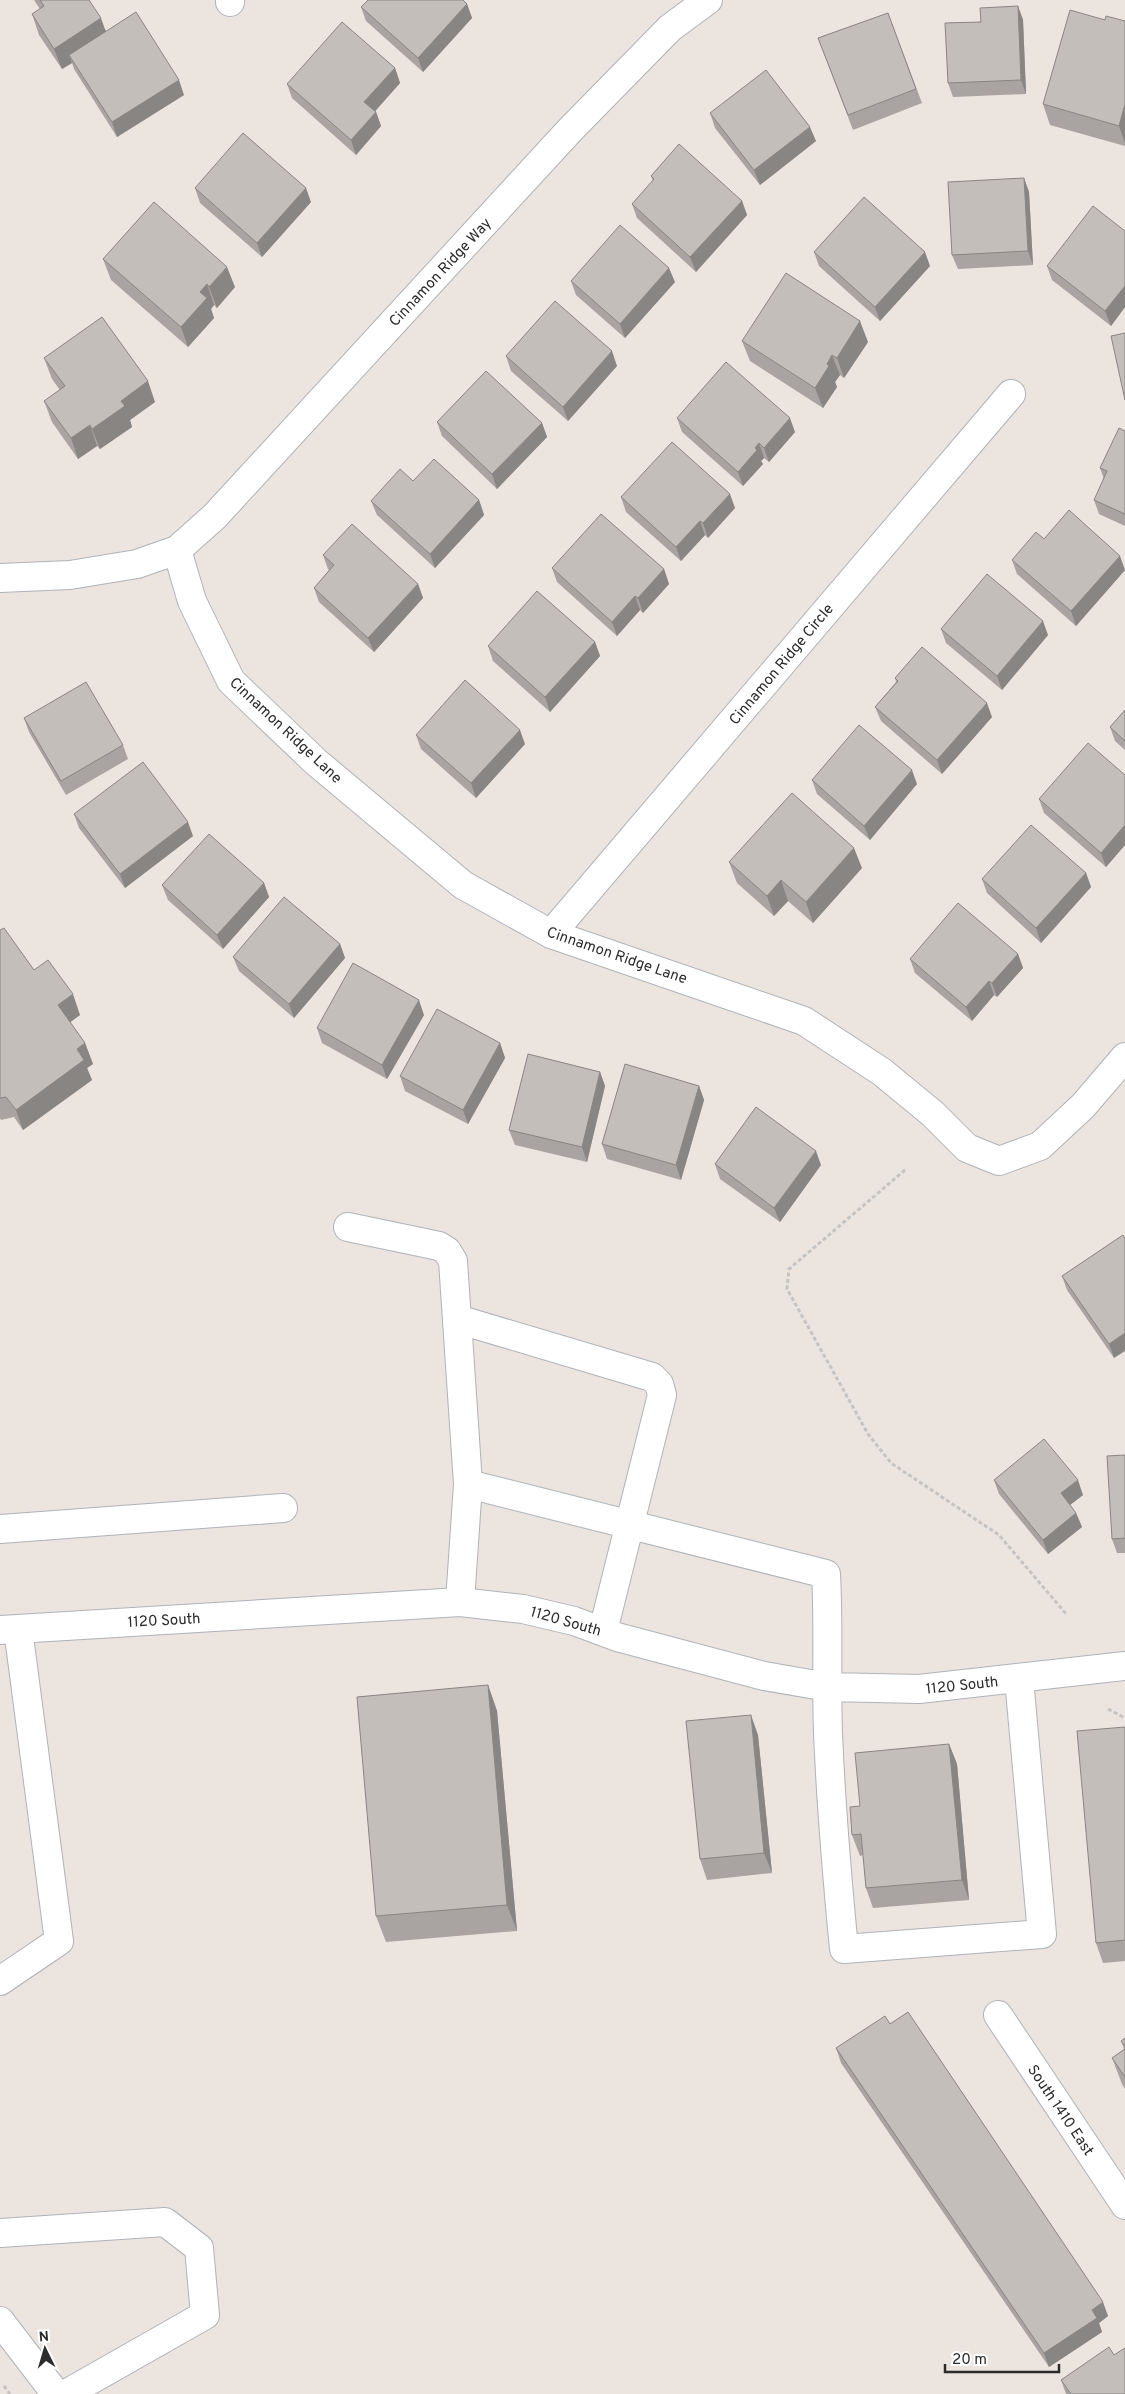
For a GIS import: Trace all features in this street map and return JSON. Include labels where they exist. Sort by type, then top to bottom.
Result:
[{"type":"street","name":"Cinnamon Ridge Way","points":[[178,550],[215,516],[570,130],[670,28],[708,0]]},
{"type":"street","name":"Cinnamon Ridge Circle","points":[[551,934],[1011,394]]},
{"type":"street","points":[[0,578],[70,575],[137,564],[178,550]]},
{"type":"street","name":"Cinnamon Ridge Lane","points":[[178,550],[192,601],[231,681],[316,762],[463,885],[551,934],[804,1021],[882,1072],[932,1114],[967,1148],[999,1161],[1040,1146],[1083,1106],[1125,1057]]},
{"type":"street","points":[[348,1227],[439,1246],[447,1251],[453,1261],[468,1484],[460,1602]]},
{"type":"street","points":[[457,1319],[652,1377],[659,1384],[662,1396],[603,1631]]},
{"type":"street","points":[[468,1484],[826,1574],[829,1626],[828,1731],[833,1827],[844,1949],[1042,1934],[1019,1679]]},
{"type":"street","points":[[0,1528],[283,1508]]},
{"type":"street","name":"1120 South","points":[[9,1629],[460,1602],[523,1609],[574,1621],[603,1631],[764,1676],[828,1687],[919,1689],[1125,1666]]},
{"type":"street","points":[[0,1982],[59,1941],[9,1629]]},
{"type":"street","name":"South 1410 East","points":[[998,2015],[1125,2205]]},
{"type":"street","points":[[0,2233],[165,2222],[199,2248],[205,2315],[66,2394]]},
{"type":"street","points":[[0,2321],[56,2394]]},
{"type":"path","points":[[905,1170],[789,1269],[787,1288],[868,1434],[891,1463],[998,1534],[1068,1615]]},
{"type":"path","points":[[1108,1709],[1125,1718]]},
{"type":"building","points":[[40,0],[89,0],[101,18],[54,49],[32,14],[44,6]]},
{"type":"building","points":[[368,0],[463,0],[467,4],[418,58],[361,7]]},
{"type":"building","points":[[1018,6],[1021,80],[948,83],[945,23],[981,22],[980,8]]},
{"type":"building","points":[[1070,10],[1105,20],[1106,16],[1125,21],[1125,104],[1119,126],[1043,104]]},
{"type":"building","points":[[136,12],[179,80],[112,122],[69,55]]},
{"type":"building","points":[[888,13],[916,89],[848,115],[818,38]]},
{"type":"building","points":[[342,22],[395,68],[364,102],[376,112],[351,140],[287,84]]},
{"type":"building","points":[[766,70],[810,127],[754,170],[710,113]]},
{"type":"building","points":[[243,133],[306,188],[257,243],[195,188]]},
{"type":"building","points":[[679,144],[742,201],[690,257],[632,204],[654,179],[651,176]]},
{"type":"building","points":[[1024,178],[1028,251],[952,255],[948,182]]},
{"type":"building","points":[[864,197],[925,252],[875,307],[814,252]]},
{"type":"building","points":[[154,202],[227,267],[209,287],[207,284],[200,292],[207,298],[181,327],[103,259]]},
{"type":"building","points":[[1093,206],[1125,231],[1125,286],[1105,311],[1047,266]]},
{"type":"building","points":[[620,225],[669,268],[620,324],[571,281]]},
{"type":"building","points":[[786,273],[860,321],[837,358],[832,355],[827,364],[829,366],[815,388],[742,341]]},
{"type":"building","points":[[555,301],[612,351],[563,407],[506,356]]},
{"type":"building","points":[[102,317],[148,381],[121,401],[125,406],[92,429],[90,425],[71,438],[44,401],[65,386],[44,358]]},
{"type":"building","points":[[1125,333],[1125,400],[1111,336]]},
{"type":"building","points":[[726,362],[790,418],[764,448],[759,443],[755,448],[757,450],[738,472],[677,418]]},
{"type":"building","points":[[486,371],[542,423],[492,474],[437,422]]},
{"type":"building","points":[[1119,428],[1125,431],[1125,514],[1094,500],[1107,471],[1100,468]]},
{"type":"building","points":[[672,442],[730,494],[703,523],[700,521],[676,547],[621,497]]},
{"type":"building","points":[[434,459],[479,500],[430,554],[371,501],[400,469],[413,481]]},
{"type":"building","points":[[1069,510],[1120,556],[1071,611],[1012,560],[1036,532],[1044,539]]},
{"type":"building","points":[[601,514],[664,569],[638,598],[635,596],[612,622],[552,568]]},
{"type":"building","points":[[352,524],[418,584],[368,638],[314,588],[334,565],[323,555]]},
{"type":"building","points":[[987,574],[1043,621],[997,676],[941,629]]},
{"type":"building","points":[[537,591],[595,642],[545,697],[488,646]]},
{"type":"building","points":[[922,647],[987,703],[937,760],[875,707],[898,681],[895,678]]},
{"type":"building","points":[[465,680],[520,730],[471,783],[416,735]]},
{"type":"building","points":[[86,682],[123,745],[61,781],[24,718]]},
{"type":"building","points":[[1125,710],[1125,741],[1110,727]]},
{"type":"building","points":[[859,725],[912,770],[864,826],[812,780]]},
{"type":"building","points":[[1088,743],[1125,775],[1125,825],[1101,853],[1039,799]]},
{"type":"building","points":[[143,762],[188,822],[120,874],[74,814]]},
{"type":"building","points":[[792,793],[854,848],[806,902],[781,880],[767,896],[729,862]]},
{"type":"building","points":[[1031,825],[1086,873],[1036,928],[982,879]]},
{"type":"building","points":[[209,834],[264,883],[217,935],[162,885]]},
{"type":"building","points":[[284,897],[340,944],[289,1004],[233,957]]},
{"type":"building","points":[[958,903],[1018,954],[992,983],[989,981],[966,1007],[910,959]]},
{"type":"building","points":[[4,928],[34,970],[48,960],[73,994],[58,1005],[85,1043],[77,1049],[84,1060],[16,1110],[6,1097],[0,1098],[0,930]]},
{"type":"building","points":[[353,963],[419,1000],[382,1065],[317,1028]]},
{"type":"building","points":[[437,1009],[500,1043],[463,1110],[400,1076]]},
{"type":"building","points":[[528,1054],[600,1072],[582,1147],[509,1130]]},
{"type":"building","points":[[625,1064],[699,1086],[676,1165],[602,1144]]},
{"type":"building","points":[[756,1107],[816,1151],[774,1208],[715,1164]]},
{"type":"building","points":[[1123,1235],[1125,1238],[1125,1333],[1109,1344],[1062,1276]]},
{"type":"building","points":[[1044,1439],[1078,1480],[1061,1493],[1076,1513],[1043,1540],[994,1480]]},
{"type":"building","points":[[1125,1455],[1125,1538],[1112,1539],[1107,1456]]},
{"type":"building","points":[[488,1685],[507,1905],[376,1916],[357,1697]]},
{"type":"building","points":[[751,1715],[764,1853],[700,1859],[686,1721]]},
{"type":"building","points":[[1125,1727],[1125,1940],[1096,1943],[1077,1731]]},
{"type":"building","points":[[949,1744],[962,1880],[866,1888],[861,1834],[852,1835],[850,1807],[860,1806],[855,1753]]},
{"type":"building","points":[[908,2012],[1103,2302],[1092,2310],[1097,2318],[1044,2353],[836,2048],[885,2016],[890,2024]]},
{"type":"building","points":[[1125,2038],[1125,2046],[1121,2041]]},
{"type":"building","points":[[1125,2049],[1125,2077],[1112,2058]]},
{"type":"building","points":[[1109,2347],[1114,2355],[1125,2348],[1125,2394],[1071,2394],[1061,2380]]}]
